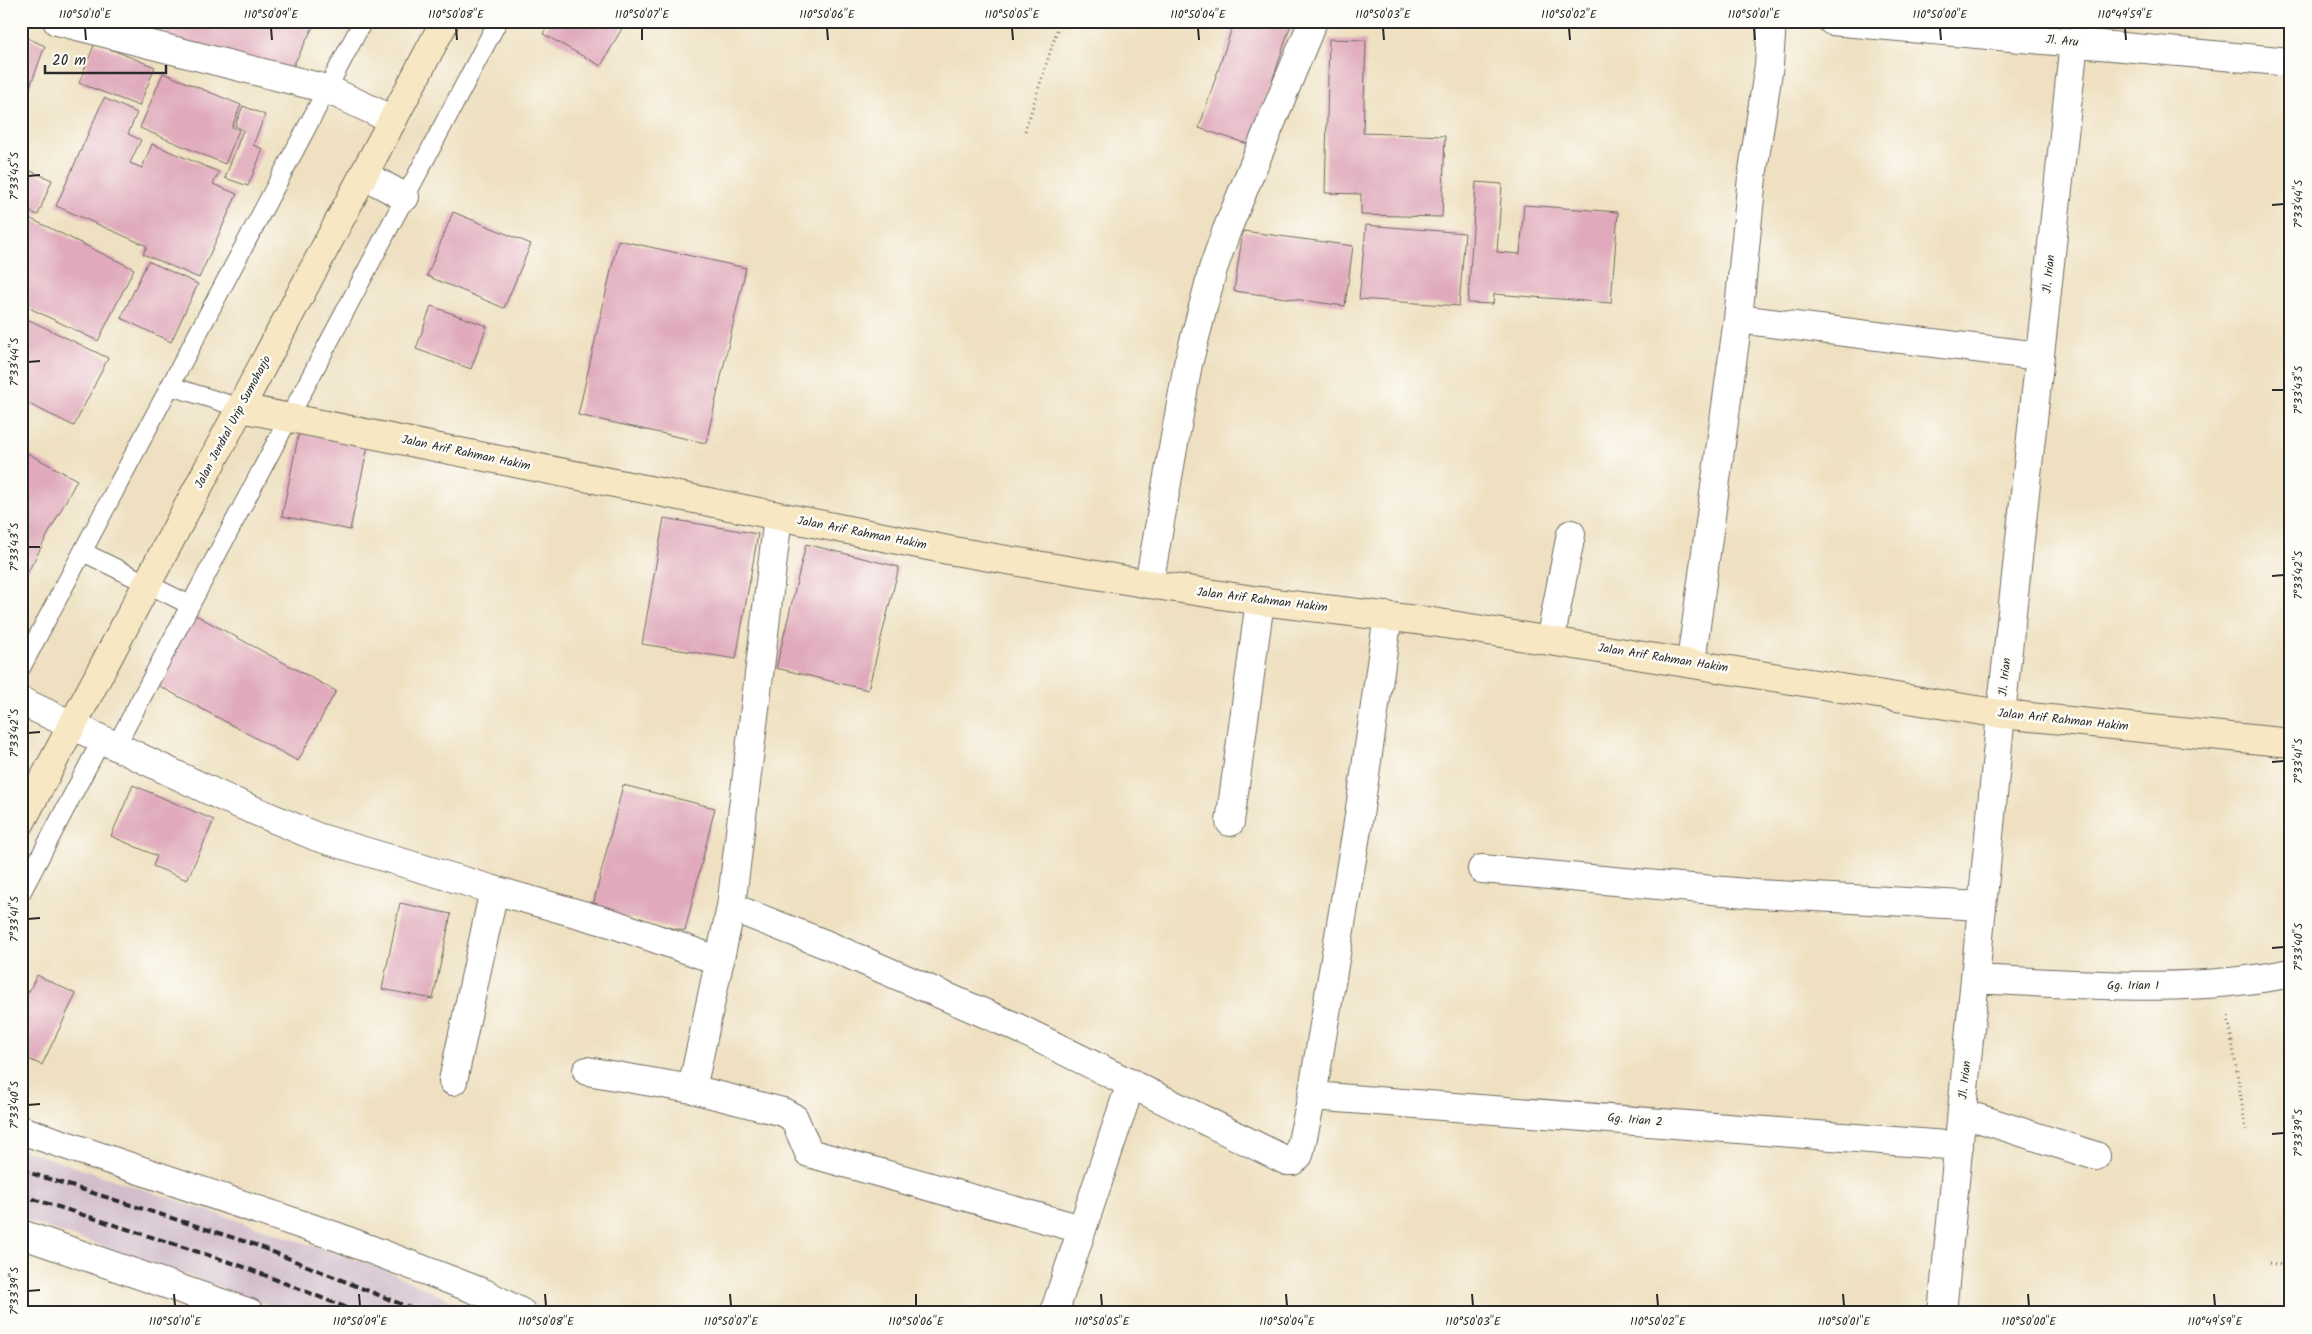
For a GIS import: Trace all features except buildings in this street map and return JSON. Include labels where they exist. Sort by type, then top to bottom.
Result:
[{"type":"main road","name":"Jalan Jendral Urip Sumoharjo","points":[[21,822],[445,21]]},
{"type":"main road","name":"Jalan Arif Rahman Hakim","points":[[241,408],[290,416],[778,517],[948,550],[1149,584],[1260,601],[1388,616],[1691,662],[2001,714],[2291,743]]},
{"type":"street","points":[[57,21],[327,89],[393,120]]},
{"type":"street","points":[[1149,584],[1188,364],[1213,270],[1226,232],[1313,21]]},
{"type":"street","points":[[1691,662],[1738,319],[1752,177],[1769,65],[1772,21]]},
{"type":"street","name":"Jl. Aru","points":[[1832,21],[1903,24],[2291,62]]},
{"type":"street","name":"Jl. Irian","points":[[1942,1313],[2001,714],[2074,42]]},
{"type":"street","points":[[364,175],[405,197]]},
{"type":"street","points":[[1738,319],[2040,356]]},
{"type":"street","points":[[692,1089],[731,907],[778,517]]},
{"type":"street","points":[[1550,641],[1572,534]]},
{"type":"street","points":[[1230,822],[1260,601]]},
{"type":"street","points":[[731,907],[834,948],[1016,1026],[1288,1161],[1292,1161],[1299,1155],[1312,1096],[1357,829],[1388,616]]},
{"type":"street","points":[[21,702],[225,798],[318,836],[494,890],[611,923],[720,961]]},
{"type":"street","points":[[1482,869],[1757,894],[1982,906]]},
{"type":"street","points":[[453,1081],[494,890]]},
{"type":"street","name":"Gg. Irian 1","points":[[1975,979],[2105,985],[2223,984],[2291,973]]},
{"type":"street","points":[[587,1071],[692,1089],[791,1116],[809,1153],[1081,1229]]},
{"type":"street","points":[[1054,1313],[1131,1083]]},
{"type":"street","name":"Gg. Irian 2","points":[[1312,1096],[1959,1146]]},
{"type":"street","points":[[1962,1113],[2096,1156]]},
{"type":"street","points":[[21,1130],[338,1237],[484,1293],[522,1313]]},
{"type":"street","points":[[21,1234],[250,1313]]},
{"type":"lane","points":[[21,668],[363,21]]},
{"type":"lane","points":[[21,893],[190,605],[498,21]]},
{"type":"lane","points":[[170,386],[241,408]]},
{"type":"lane","points":[[83,552],[190,605]]},
{"type":"path","points":[[1024,131],[1060,21]]},
{"type":"path","points":[[2223,984],[2246,1130]]},
{"type":"path","points":[[2269,1263],[2291,1266]]},
{"type":"shaded area","points":[[21,1149],[383,1269],[477,1313],[291,1313],[162,1266],[21,1219]]},
{"type":"railway","points":[[21,1170],[253,1244],[423,1313]]},
{"type":"railway","points":[[21,1195],[239,1265],[360,1313]]}]
